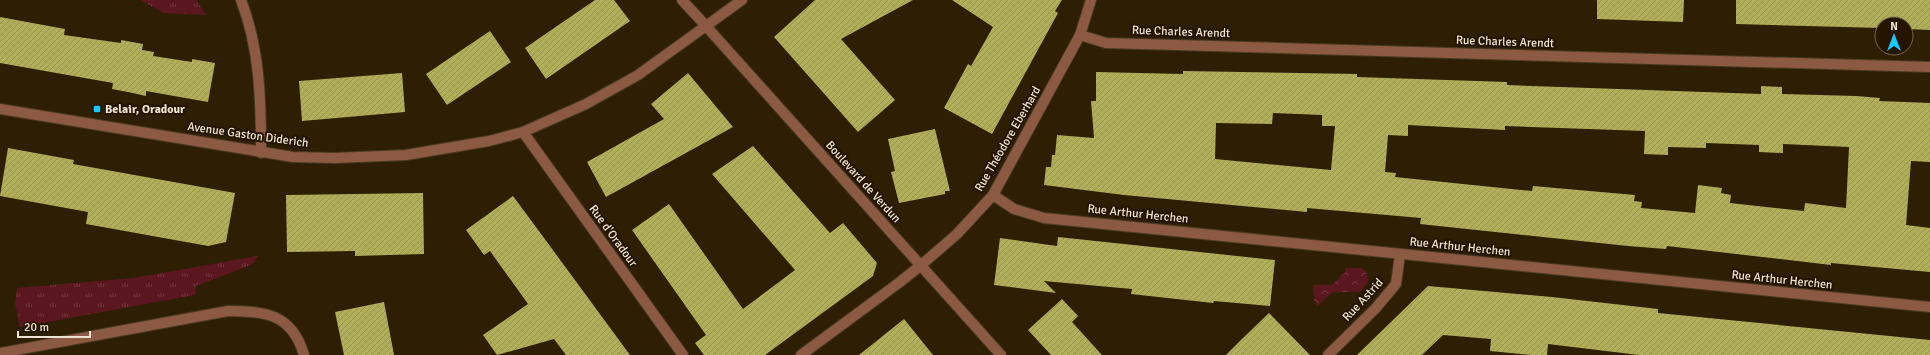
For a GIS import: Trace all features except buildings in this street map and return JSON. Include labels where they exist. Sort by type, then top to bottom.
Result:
[{"type":"street","points":[[241,0],[250,22],[258,63],[261,112],[261,153]]},
{"type":"street","name":"Boulevard de Verdun","points":[[682,0],[920,266],[1002,355]]},
{"type":"street","name":"Avenue Gaston Diderich","points":[[0,109],[261,153],[293,157],[336,158],[406,155],[489,141],[523,132],[586,104],[638,75],[742,0]]},
{"type":"street","name":"Rue Théodore Eberhard","points":[[801,355],[920,266],[957,234],[993,195],[1080,35],[1091,0]]},
{"type":"street","name":"Rue Charles Arendt","points":[[1080,35],[1106,43],[1930,67]]},
{"type":"street","name":"Rue d'Oradour","points":[[523,132],[683,355]]},
{"type":"street","name":"Rue Arthur Herchen","points":[[993,195],[1014,209],[1044,218],[1930,308]]},
{"type":"street","name":"Rue Astrid","points":[[1328,355],[1376,308],[1396,284],[1400,254]]},
{"type":"street","points":[[0,353],[228,310],[256,310],[273,315],[289,325],[300,342],[304,355]]},
{"type":"green space","points":[[140,0],[196,0],[206,15],[164,13]]},
{"type":"green space","points":[[258,256],[253,264],[196,286],[195,295],[20,327],[15,303],[17,288],[134,278]]},
{"type":"green space","points":[[1345,268],[1362,268],[1367,274],[1368,282],[1360,292],[1333,292],[1317,306],[1313,299],[1315,297],[1313,294],[1313,285],[1332,285],[1345,272]]},
{"type":"place","name":"Belair, Oradour","points":[[97,109]]}]
